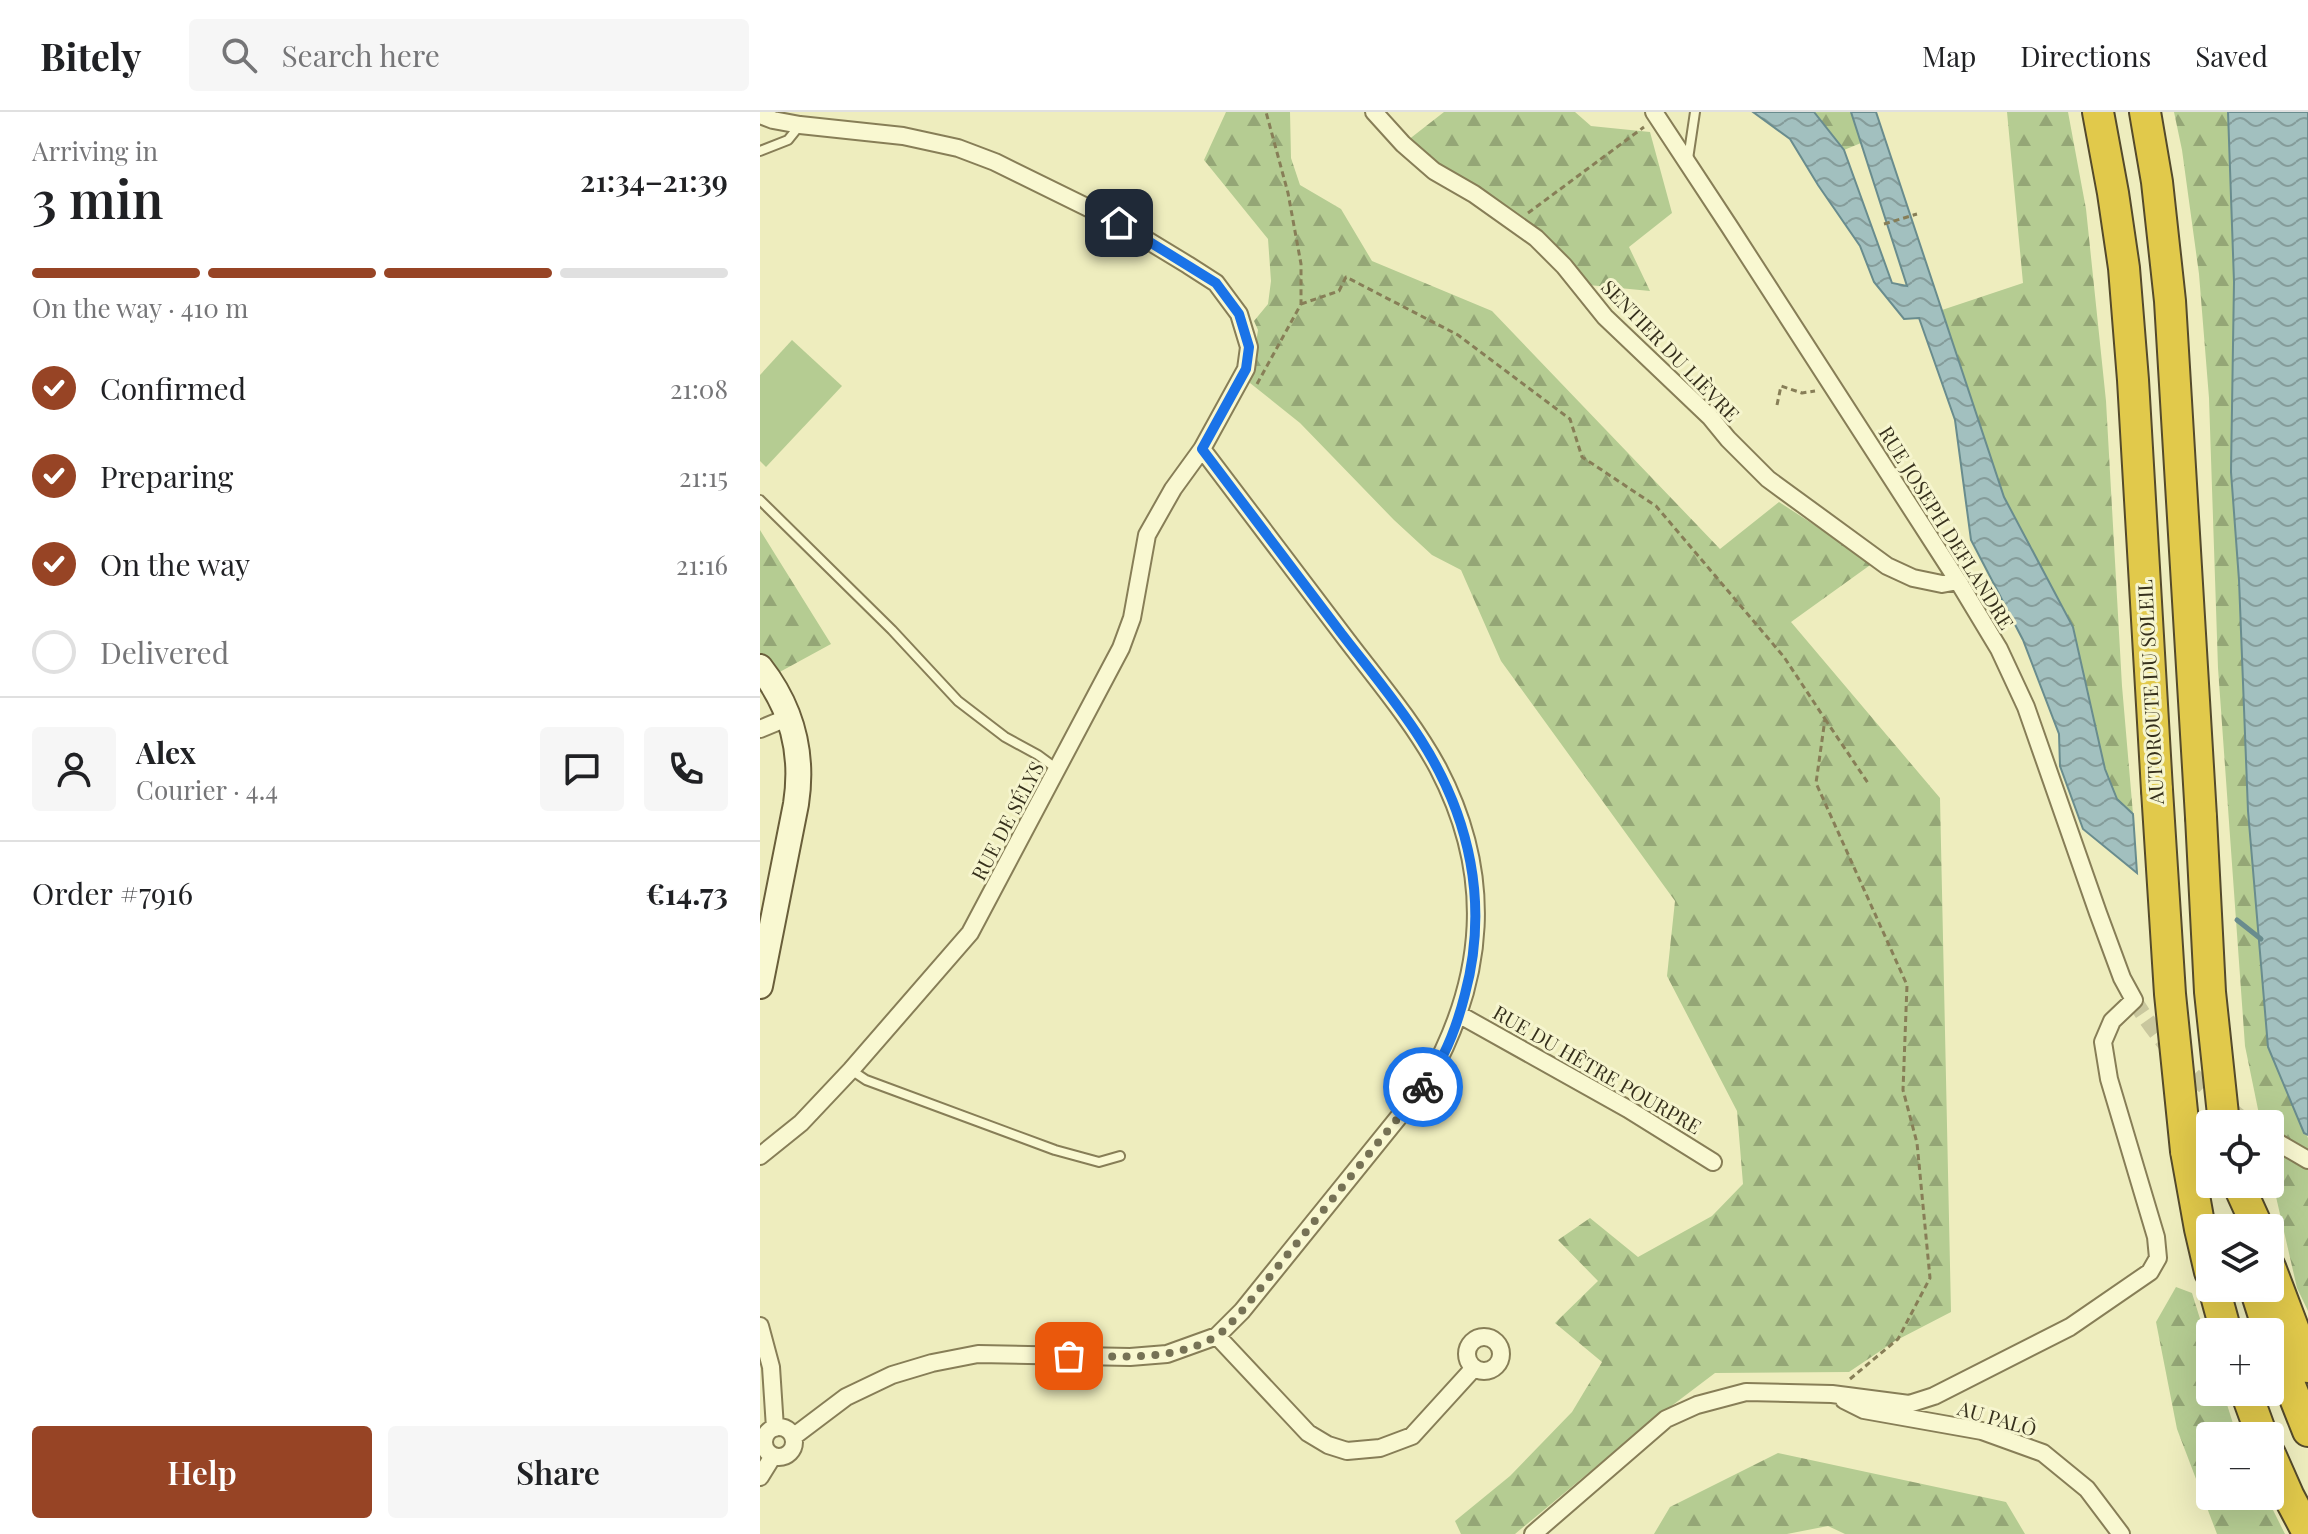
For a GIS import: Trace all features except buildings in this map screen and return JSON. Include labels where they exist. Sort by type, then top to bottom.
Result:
[{"type":"highway","name":"AUTOROUTE DU SOLEIL","points":[[2098,112],[2124,268],[2170,994],[2186,1151],[2197,1214]]},
{"type":"highway","name":"AUTOROUTE DU SOLEIL","points":[[2145,112],[2157,182],[2170,301],[2210,992],[2223,1110]]},
{"type":"highway","points":[[2283,1302],[2308,1367]]},
{"type":"highway","points":[[2284,1370],[2308,1431]]},
{"type":"highway","points":[[2284,1486],[2308,1533]]},
{"type":"main road","points":[[760,667],[789,717],[799,760],[799,781],[760,986]]},
{"type":"street","name":"SENTIER DU LIÈVRE","points":[[1374,112],[1403,144],[1434,171],[1474,194],[1536,238],[1605,317],[1710,417],[1768,479],[1887,566],[1913,578],[1942,584],[1958,581]]},
{"type":"street","name":"RUE DE SÉLYS","points":[[760,115],[800,125],[903,136],[958,148],[995,162],[1119,223],[1216,283],[1239,314],[1249,347],[1246,369],[1239,382],[1202,449],[1173,489],[1147,535],[1126,636],[970,933],[851,1070],[801,1123],[760,1156]]},
{"type":"street","name":"RUE JOSEPH DEFLANDRE","points":[[1655,115],[1999,649],[2026,707],[2098,913],[2122,978],[2134,1000],[2112,1021],[2103,1042],[2109,1079],[2156,1237],[2158,1258],[2150,1272],[2070,1327],[1934,1396],[1909,1404],[1832,1394]]},
{"type":"street","name":"RUE DU HÊTRE POURPRE","points":[[775,1428],[767,1434],[764,1444],[773,1456],[784,1456],[793,1448],[793,1437],[846,1397],[892,1375],[932,1363],[978,1354],[1130,1357],[1167,1354],[1217,1336],[1242,1311],[1427,1082],[1445,1051],[1460,1015],[1477,931],[1475,883],[1452,797],[1420,738],[1202,449]]},
{"type":"street","points":[[760,729],[789,717]]},
{"type":"street","name":"RUE DU HÊTRE POURPRE","points":[[1460,1015],[1628,1109],[1713,1162]]},
{"type":"street","points":[[2284,1146],[2308,1160]]},
{"type":"street","points":[[760,1326],[771,1367],[775,1428],[785,1429],[793,1437]]},
{"type":"street","points":[[1217,1336],[1308,1433],[1328,1445],[1347,1451],[1380,1448],[1412,1436],[1473,1369]]},
{"type":"street","points":[[1533,1534],[1666,1419],[1697,1405],[1746,1392],[1832,1394]]},
{"type":"street","name":"AU PALÔ","points":[[1832,1394],[1864,1410],[1982,1431],[2043,1453],[2087,1489],[2121,1534]]},
{"type":"street","name":"RUE DU HÊTRE POURPRE","points":[[760,1477],[773,1456]]},
{"type":"lane","points":[[1688,162],[1695,112]]},
{"type":"lane","points":[[760,151],[788,140],[800,125]]},
{"type":"lane","points":[[760,500],[892,630],[958,701],[1005,737],[1057,769]]},
{"type":"lane","points":[[851,1070],[866,1080],[1055,1150],[1099,1162],[1120,1156]]},
{"type":"path","points":[[1239,382],[1246,386],[1260,383],[1301,304],[1301,264],[1291,207],[1266,112]]},
{"type":"path","points":[[1515,223],[1655,115]]},
{"type":"path","points":[[1884,224],[1917,214]]},
{"type":"path","points":[[1301,304],[1339,291],[1346,277],[1458,335],[1570,419],[1582,457],[1656,506],[1784,657],[1868,783]]},
{"type":"path","points":[[1777,405],[1781,386],[1802,393],[1822,389],[1834,391]]},
{"type":"path","points":[[1825,719],[1816,783],[1907,985],[1903,1090],[1917,1143],[1930,1278],[1898,1339],[1832,1394]]},
{"type":"green space","points":[[1226,112],[1290,112],[1291,158],[1300,185],[1341,209],[1372,261],[1492,311],[1720,549],[1779,502],[1873,563],[1791,622],[1940,798],[1951,1312],[1895,1341],[1849,1372],[1715,1373],[1645,1426],[1515,1534],[1461,1534],[1455,1521],[1510,1476],[1572,1412],[1602,1362],[1555,1323],[1598,1281],[1558,1240],[1590,1218],[1638,1257],[1712,1216],[1743,1184],[1737,1111],[1667,976],[1675,901],[1501,661],[1461,570],[1432,555],[1300,423],[1250,383],[1258,330],[1254,321],[1268,304],[1271,281],[1268,239],[1204,160]]},
{"type":"green space","points":[[1444,112],[1575,112],[1591,126],[1650,132],[1672,213],[1629,247],[1650,291],[1578,284],[1564,266],[1403,144]]},
{"type":"green space","points":[[1814,112],[1851,112],[1861,143],[1844,150]]},
{"type":"green space","points":[[2007,112],[2068,112],[2086,209],[2106,401],[2122,686],[2133,814],[2117,799],[2105,769],[2073,627],[2004,497],[1942,310],[2023,283]]},
{"type":"green space","points":[[2174,112],[2228,112],[2234,282],[2231,472],[2239,580],[2248,811],[2268,1047],[2308,1138],[2308,1311],[2297,1288],[2284,1232],[2284,1214],[2280,1214],[2276,1198],[2284,1198],[2284,1110],[2258,1110],[2245,1046],[2218,668],[2209,398],[2199,274]]},
{"type":"green space","points":[[792,340],[842,386],[766,467],[760,461],[760,375]]},
{"type":"green space","points":[[760,530],[831,644],[776,674],[760,654]]},
{"type":"green space","points":[[2176,1287],[2192,1293],[2200,1318],[2196,1318],[2196,1406],[2227,1406],[2233,1422],[2196,1422],[2196,1479],[2177,1429],[2156,1322]]},
{"type":"green space","points":[[1778,1453],[2006,1502],[2025,1534],[1845,1534],[1828,1526],[1787,1534],[1654,1534],[1670,1507]]},
{"type":"green space","points":[[2208,1510],[2273,1510],[2285,1534],[2217,1534]]},
{"type":"water","points":[[1753,112],[1814,112],[1844,150],[1892,283],[1907,286],[1851,112],[1876,112],[2004,497],[2073,627],[2105,769],[2117,799],[2133,814],[2137,873],[2083,829],[2060,766],[2059,734],[2023,640],[1971,540],[1955,420],[1919,318],[1904,319],[1874,282],[1860,246],[1790,139]]},
{"type":"water","points":[[2228,112],[2308,112],[2308,1135],[2304,1133],[2268,1047],[2248,811],[2239,580],[2231,472],[2234,282]]},
{"type":"waterway","points":[[2237,920],[2261,939]]},
{"type":"tunnel","points":[[2134,1000],[2186,1068],[2232,1110]]},
{"type":"way so far","points":[[1069,1356],[1167,1354],[1217,1336],[1242,1311],[1423,1087]]},
{"type":"route","points":[[1119,223],[1216,283],[1239,314],[1249,347],[1246,369],[1202,449],[1420,738],[1452,797],[1475,883],[1477,931],[1460,1015],[1445,1051],[1423,1087]]}]
